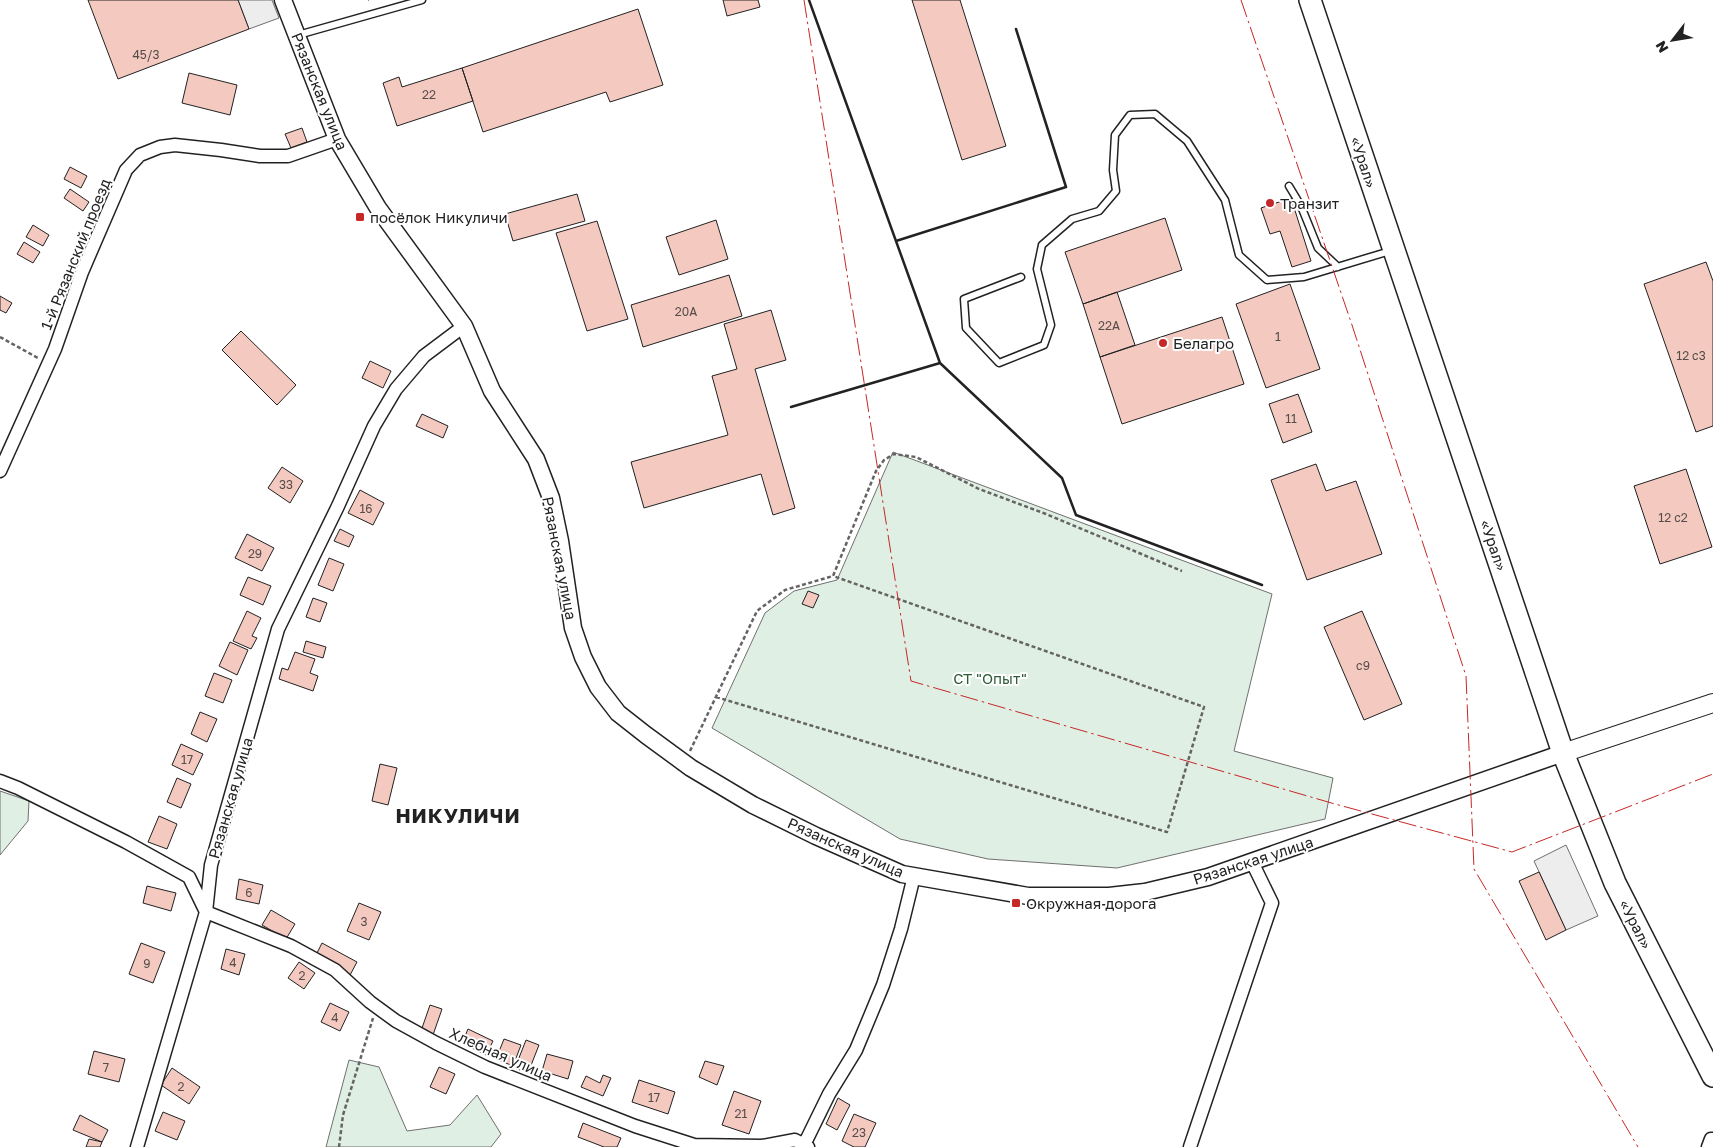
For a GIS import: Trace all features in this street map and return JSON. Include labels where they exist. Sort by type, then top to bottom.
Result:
[{"type":"highway","name":"«Урал»","points":[[1310,0],[1563,753],[1615,882],[1713,1076]]},
{"type":"main road","points":[[1563,753],[1713,703]]},
{"type":"street","name":"Рязанская улица","points":[[283,0],[337,139],[378,208],[464,326],[492,391],[536,459],[551,498],[560,541],[573,628],[583,657],[594,680],[618,713],[684,762],[753,805],[816,836],[902,874],[1028,896],[1109,896],[1145,892],[1208,877],[1563,753]]},
{"type":"street","name":"1-й Рязанский проезд","points":[[0,471],[49,363],[82,272],[126,170],[140,155],[160,147],[175,145],[260,156],[288,156],[337,139]]},
{"type":"street","name":"Рязанская улица","points":[[138,1147],[206,912],[211,865],[278,629],[338,506],[374,426],[396,389],[424,356],[464,326]]},
{"type":"street","points":[[0,781],[18,788],[126,842],[189,877],[206,912]]},
{"type":"street","points":[[1190,1147],[1272,904],[1252,862]]},
{"type":"street","points":[[806,1146],[829,1094],[856,1050],[880,993],[901,930],[914,876]]},
{"type":"street","name":"Хлебная улица","points":[[206,912],[291,946],[335,970],[396,1021],[485,1068],[635,1126],[694,1145],[762,1146],[796,1140],[806,1146]]},
{"type":"street","points":[[1708,1147],[1711,1139],[1713,1139]]},
{"type":"lane","points":[[297,36],[422,0]]},
{"type":"lane","points":[[1021,277],[964,299],[966,328],[999,363],[1044,345],[1051,325],[1037,269],[1042,245],[1072,219],[1099,211],[1116,190],[1113,170],[1115,135],[1130,115],[1156,114],[1187,141],[1226,200],[1239,256],[1266,280],[1304,277],[1394,250]]},
{"type":"lane","points":[[1289,186],[1318,248],[1338,267]]},
{"type":"path","points":[[0,337],[49,363]]},
{"type":"path","points":[[833,576],[876,471],[884,460],[894,454],[916,457],[979,489],[1046,514],[1182,571]]},
{"type":"path","points":[[684,762],[756,611],[785,590],[833,576],[1204,707],[1167,832],[716,697]]},
{"type":"path","points":[[339,1147],[343,1115],[376,1006]]},
{"type":"green space","name":"СТ \"Опыт\"","points":[[893,452],[1272,594],[1234,751],[1333,778],[1325,819],[1117,868],[988,859],[900,839],[712,728],[765,613],[794,591],[837,580]]},
{"type":"green space","points":[[0,791],[29,801],[28,821],[0,855]]},
{"type":"green space","points":[[349,1060],[379,1067],[407,1131],[450,1125],[477,1095],[501,1134],[491,1147],[326,1147]]},
{"type":"shaded area","points":[[238,0],[272,0],[279,18],[249,29]]},
{"type":"shaded area","points":[[1566,845],[1598,916],[1566,930],[1534,861]]},
{"type":"building","points":[[88,0],[238,0],[249,29],[118,79]]},
{"type":"building","points":[[723,0],[758,0],[760,7],[727,16]]},
{"type":"building","points":[[912,0],[960,0],[1006,146],[962,160]]},
{"type":"building","points":[[638,9],[663,85],[610,102],[606,92],[483,132],[462,68]]},
{"type":"building","points":[[462,68],[473,101],[397,126],[383,83],[399,77],[402,87]]},
{"type":"building","points":[[189,73],[237,85],[230,115],[182,103]]},
{"type":"building","points":[[302,128],[307,142],[291,148],[285,134]]},
{"type":"building","points":[[70,167],[87,176],[81,188],[64,179]]},
{"type":"building","points":[[70,189],[89,202],[83,211],[64,198]]},
{"type":"building","points":[[577,194],[585,221],[513,241],[505,214]]},
{"type":"building","points":[[1291,198],[1311,261],[1292,267],[1280,231],[1270,234],[1261,208]]},
{"type":"building","points":[[1165,218],[1182,270],[1083,304],[1065,252]]},
{"type":"building","points":[[716,220],[728,259],[679,275],[666,237]]},
{"type":"building","points":[[597,221],[628,319],[587,331],[556,233]]},
{"type":"building","points":[[33,225],[49,235],[43,246],[26,237]]},
{"type":"building","points":[[24,242],[40,252],[33,263],[17,254]]},
{"type":"building","points":[[1706,262],[1713,281],[1713,426],[1696,432],[1644,284]]},
{"type":"building","points":[[729,275],[742,316],[643,347],[631,305]]},
{"type":"building","points":[[1290,284],[1320,369],[1266,388],[1236,304]]},
{"type":"building","points":[[1117,292],[1135,345],[1100,357],[1083,304]]},
{"type":"building","points":[[0,296],[12,303],[6,313],[0,310]]},
{"type":"building","points":[[771,310],[786,360],[755,369],[795,508],[773,515],[761,474],[644,508],[631,462],[728,435],[712,376],[737,369],[724,324]]},
{"type":"building","points":[[1222,317],[1244,384],[1122,424],[1100,357]]},
{"type":"building","points":[[241,331],[296,385],[277,405],[222,350]]},
{"type":"building","points":[[370,361],[391,371],[383,388],[362,378]]},
{"type":"building","points":[[1298,394],[1312,432],[1283,443],[1269,404]]},
{"type":"building","points":[[422,414],[448,426],[443,438],[416,426]]},
{"type":"building","points":[[1316,464],[1326,491],[1356,481],[1382,554],[1307,580],[1271,480]]},
{"type":"building","points":[[282,467],[303,481],[290,503],[268,488]]},
{"type":"building","points":[[1686,469],[1712,547],[1660,564],[1634,486]]},
{"type":"building","points":[[360,490],[384,503],[373,525],[348,513]]},
{"type":"building","points":[[340,529],[354,536],[349,547],[334,541]]},
{"type":"building","points":[[247,534],[274,548],[262,571],[235,558]]},
{"type":"building","points":[[329,558],[344,564],[333,591],[318,585]]},
{"type":"building","points":[[248,577],[271,586],[263,605],[240,595]]},
{"type":"building","points":[[808,591],[819,595],[813,608],[802,604]]},
{"type":"building","points":[[313,598],[327,603],[320,622],[306,617]]},
{"type":"building","points":[[247,611],[261,618],[252,636],[257,638],[251,649],[233,641]]},
{"type":"building","points":[[1362,611],[1402,704],[1364,720],[1324,627]]},
{"type":"building","points":[[306,641],[326,647],[323,658],[303,652]]},
{"type":"building","points":[[230,642],[248,650],[237,675],[219,666]]},
{"type":"building","points":[[295,652],[315,659],[310,673],[318,676],[313,691],[279,679],[282,668],[288,670]]},
{"type":"building","points":[[214,673],[232,680],[223,703],[205,696]]},
{"type":"building","points":[[200,712],[217,719],[207,742],[191,734]]},
{"type":"building","points":[[181,744],[203,754],[193,775],[172,765]]},
{"type":"building","points":[[380,764],[397,768],[388,805],[372,801]]},
{"type":"building","points":[[177,778],[191,784],[181,808],[167,802]]},
{"type":"building","points":[[159,816],[177,824],[167,849],[148,842]]},
{"type":"building","points":[[1539,872],[1566,930],[1546,940],[1519,881]]},
{"type":"building","points":[[239,879],[263,885],[259,904],[236,899]]},
{"type":"building","points":[[147,886],[176,893],[171,911],[143,903]]},
{"type":"building","points":[[359,903],[381,912],[369,940],[347,931]]},
{"type":"building","points":[[271,910],[295,924],[286,939],[262,925]]},
{"type":"building","points":[[141,943],[165,952],[153,983],[129,974]]},
{"type":"building","points":[[322,943],[357,962],[349,977],[314,959]]},
{"type":"building","points":[[226,949],[245,954],[239,975],[221,969]]},
{"type":"building","points":[[299,962],[315,973],[304,989],[288,978]]},
{"type":"building","points":[[330,1003],[349,1012],[340,1031],[321,1022]]},
{"type":"building","points":[[430,1005],[442,1009],[433,1035],[421,1031]]},
{"type":"building","points":[[468,1029],[493,1041],[486,1055],[462,1043]]},
{"type":"building","points":[[504,1039],[521,1045],[513,1066],[496,1059]]},
{"type":"building","points":[[526,1040],[539,1045],[528,1073],[515,1068]]},
{"type":"building","points":[[94,1051],[125,1059],[119,1082],[88,1074]]},
{"type":"building","points":[[547,1054],[573,1061],[568,1079],[542,1071]]},
{"type":"building","points":[[705,1061],[724,1066],[717,1085],[699,1077]]},
{"type":"building","points":[[439,1067],[455,1074],[446,1094],[430,1087]]},
{"type":"building","points":[[172,1068],[200,1087],[189,1104],[161,1085]]},
{"type":"building","points":[[603,1075],[611,1078],[603,1096],[581,1087],[586,1076],[600,1083]]},
{"type":"building","points":[[639,1080],[675,1092],[668,1114],[632,1102]]},
{"type":"building","points":[[734,1091],[761,1101],[749,1134],[722,1125]]},
{"type":"building","points":[[838,1098],[850,1105],[837,1130],[826,1124]]},
{"type":"building","points":[[163,1112],[185,1121],[177,1140],[155,1131]]},
{"type":"building","points":[[854,1114],[876,1123],[865,1147],[854,1147],[842,1141]]},
{"type":"building","points":[[80,1115],[108,1130],[102,1142],[73,1130]]},
{"type":"building","points":[[583,1123],[621,1138],[617,1147],[604,1147],[578,1137]]},
{"type":"building","points":[[89,1139],[102,1142],[100,1147],[86,1147]]},
{"type":"wall","points":[[809,0],[940,363]]},
{"type":"wall","points":[[896,241],[1066,187],[1016,29]]},
{"type":"wall","points":[[791,407],[940,363],[1062,478],[1076,515],[1262,585]]},
{"type":"power","points":[[804,0],[911,681],[1335,804],[1512,852],[1713,774]]},
{"type":"power","points":[[1241,0],[1352,325],[1466,676],[1474,869],[1638,1147]]},
{"type":"place","name":"Транзит","points":[[1270,203]]},
{"type":"place","name":"посёлок Никуличи","points":[[360,217]]},
{"type":"place","name":"Белагро","points":[[1163,343]]},
{"type":"place","name":"Окружная дорога","points":[[1016,903]]},
{"type":"district","name":"НИКУЛИЧИ","points":[[458,815]]}]
